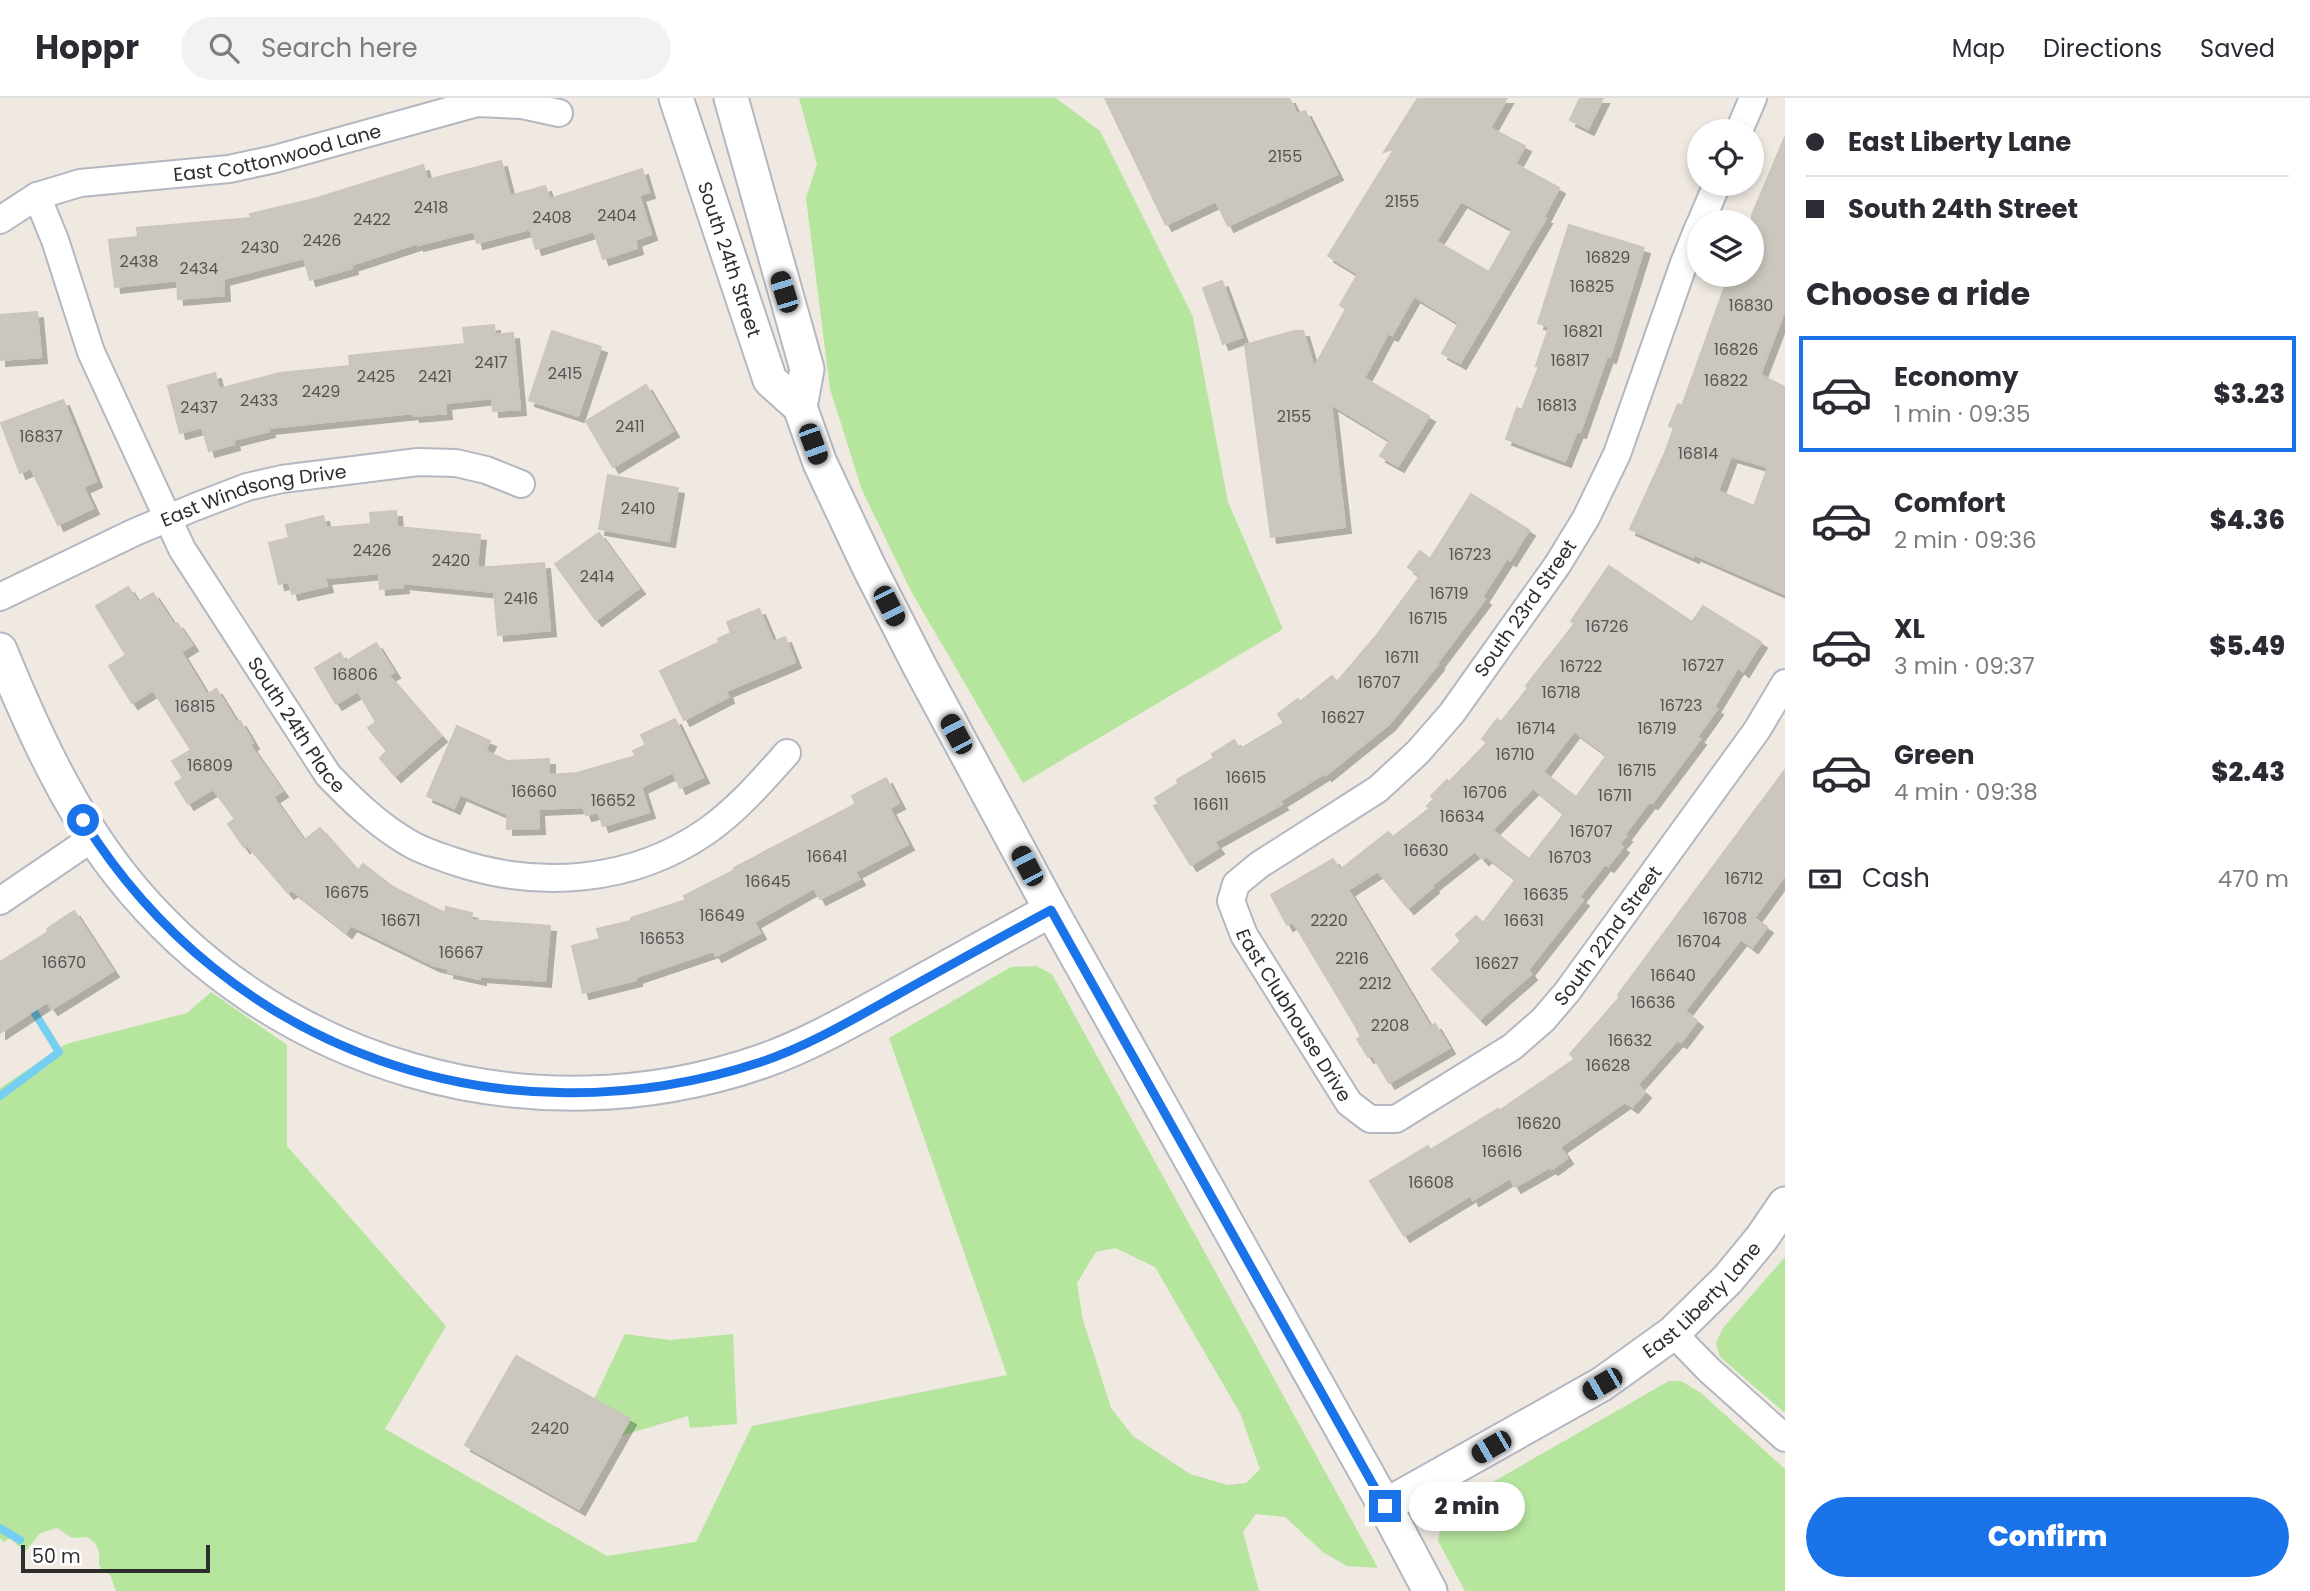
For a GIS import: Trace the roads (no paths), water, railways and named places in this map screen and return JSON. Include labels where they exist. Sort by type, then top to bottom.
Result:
[{"type":"street","name":"South 24th Street","points":[[676,98],[769,380],[800,407],[820,463],[868,565],[1051,910],[1430,1591]]},
{"type":"street","points":[[731,98],[776,267],[807,369],[800,407]]},
{"type":"street","points":[[1744,119],[1753,98]]},
{"type":"street","name":"East Cottonwood Lane","points":[[0,220],[37,196],[80,183],[229,169],[314,149],[477,103],[522,105],[559,113]]},
{"type":"street","name":"South 24th Place","points":[[37,196],[55,240],[91,352],[182,549],[328,775],[357,806],[410,844],[483,871],[518,878],[580,878],[614,872],[649,861],[705,832],[735,810],[787,753]]},
{"type":"street","name":"South 23rd Street","points":[[1231,901],[1236,884],[1259,865],[1378,789],[1436,734],[1558,565],[1587,518],[1617,454],[1687,256]]},
{"type":"street","name":"East Windsong Drive","points":[[0,597],[167,519],[238,491],[282,478],[418,462],[456,463],[486,470],[520,484]]},
{"type":"street","points":[[0,650],[62,785],[94,838],[151,911],[187,946],[226,978],[277,1012],[339,1044],[374,1059],[461,1084],[545,1093],[639,1090],[684,1083],[762,1061],[835,1030],[1051,910]]},
{"type":"street","name":"South 22nd Street","points":[[1370,1119],[1396,1119],[1512,1047],[1543,1020],[1567,992],[1757,730],[1785,683]]},
{"type":"street","points":[[0,901],[94,838]]},
{"type":"street","name":"East Clubhouse Drive","points":[[1231,901],[1244,935],[1349,1103],[1370,1119]]},
{"type":"street","name":"East Liberty Lane","points":[[1385,1506],[1602,1384],[1673,1333],[1728,1279],[1762,1239],[1785,1204]]},
{"type":"street","points":[[1673,1333],[1709,1370],[1785,1438]]},
{"type":"waterway","points":[[0,1096],[59,1052],[28,1002]]},
{"type":"waterway","points":[[0,1528],[20,1540]]}]
